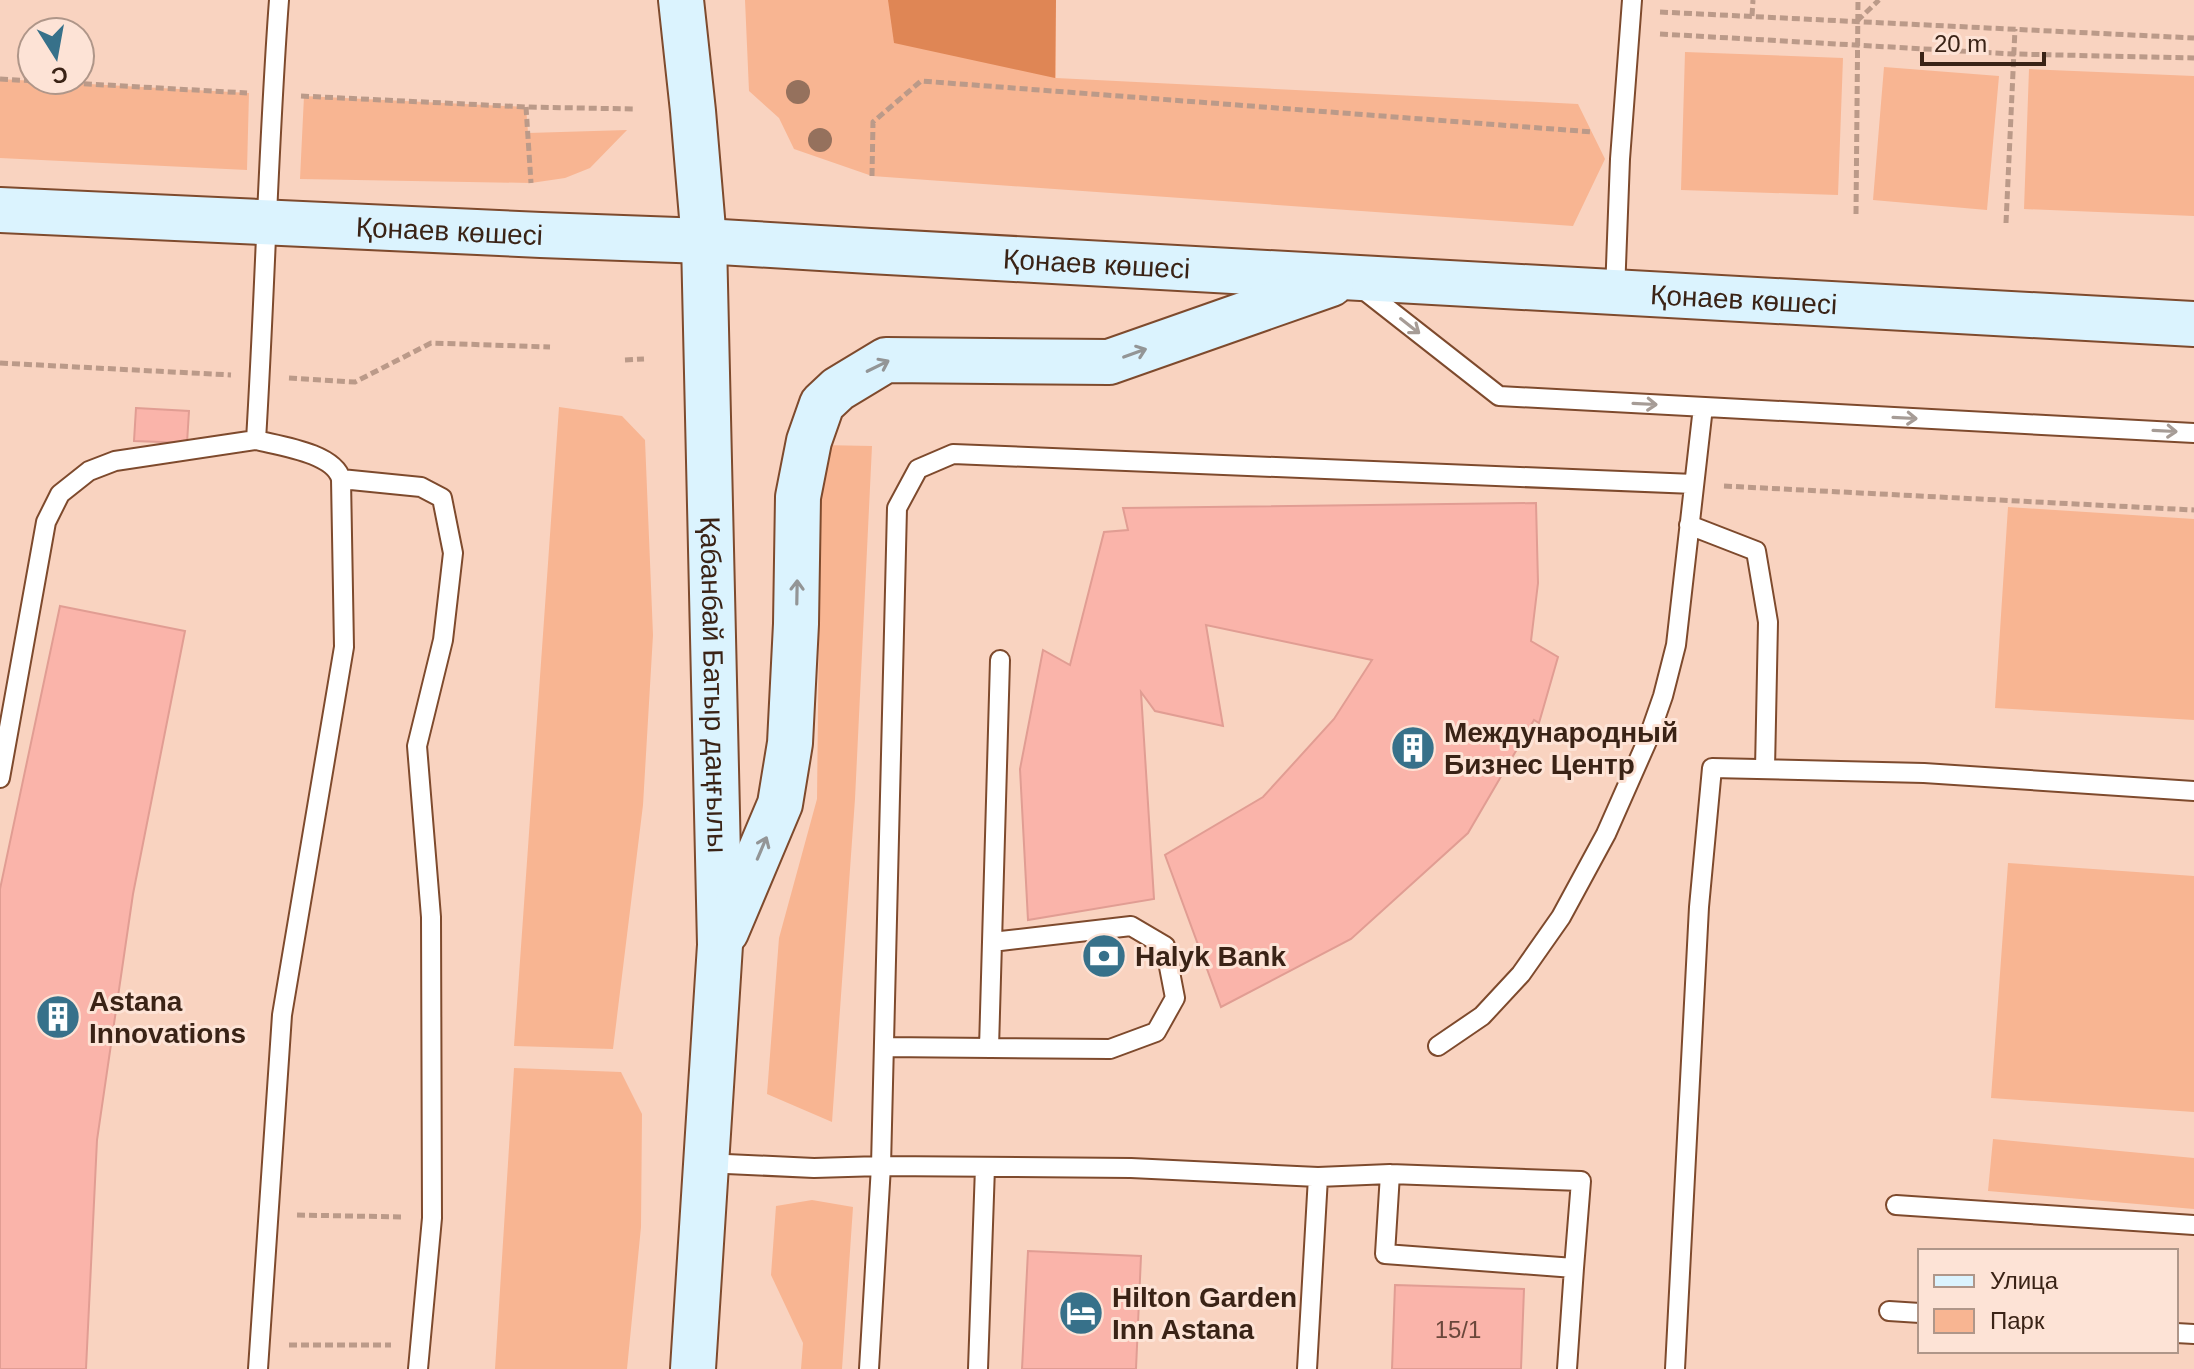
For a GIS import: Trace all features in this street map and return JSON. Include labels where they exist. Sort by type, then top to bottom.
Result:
[{"type":"main road","name":"Қабанбай Батыр даңғылы","points":[[681,0],[704,241],[720,945],[693,1369]]},
{"type":"main road","name":"Қонаев көшесі","points":[[0,210],[704,241],[2194,324]]},
{"type":"main road","points":[[720,945],[780,804],[790,743],[798,497],[809,441],[822,404],[838,389],[886,360],[1109,362],[1349,277]]},
{"type":"lane","points":[[256,440],[279,0]]},
{"type":"lane","points":[[1615,292],[1632,6]]},
{"type":"lane","points":[[1349,277],[1499,396],[2194,433]]},
{"type":"lane","points":[[1438,1046],[1482,1016],[1521,974],[1561,917],[1606,834],[1648,739],[1676,645],[1703,407]]},
{"type":"lane","points":[[0,778],[46,522],[60,494],[89,471],[115,461],[256,440],[322,458],[339,472],[344,647],[282,1015],[258,1369]]},
{"type":"lane","points":[[869,1369],[881,1166],[897,508],[918,469],[953,454],[1694,484]]},
{"type":"lane","points":[[341,479],[421,487],[442,498],[453,553],[443,640],[417,746],[431,917],[432,1218],[418,1369]]},
{"type":"lane","points":[[1689,525],[1756,551],[1768,622],[1765,769]]},
{"type":"lane","points":[[989,1048],[1000,660]]},
{"type":"lane","points":[[1675,1369],[1699,907],[1712,768],[1924,773],[2194,791]]},
{"type":"lane","points":[[884,1047],[1110,1049],[1156,1032],[1175,998],[1165,946],[1131,926],[992,942]]},
{"type":"lane","points":[[705,1163],[814,1168],[1131,1168],[1318,1177],[1390,1174],[1581,1181],[1567,1369]]},
{"type":"lane","points":[[978,1369],[985,1167]]},
{"type":"lane","points":[[1390,1174],[1385,1254],[1574,1268]]},
{"type":"lane","points":[[1307,1369],[1318,1177]]},
{"type":"lane","points":[[1896,1205],[2194,1225]]},
{"type":"lane","points":[[1889,1311],[1918,1313]]},
{"type":"path","points":[[1752,16],[1753,0]]},
{"type":"path","points":[[1856,214],[1858,0]]},
{"type":"path","points":[[1857,21],[1879,0]]},
{"type":"path","points":[[1632,6],[1752,16],[2194,38]]},
{"type":"path","points":[[2006,223],[2015,29]]},
{"type":"path","points":[[1660,34],[2014,54],[2194,58]]},
{"type":"path","points":[[872,176],[873,122],[921,81],[1622,134]]},
{"type":"path","points":[[531,183],[526,107],[634,109]]},
{"type":"path","points":[[625,360],[644,359]]},
{"type":"path","points":[[1694,484],[2194,510]]},
{"type":"path","points":[[267,1214],[432,1218]]},
{"type":"path","points":[[261,1345],[420,1345]]},
{"type":"green space","points":[[745,0],[1056,0],[1056,78],[1578,104],[1605,159],[1573,226],[872,176],[794,149],[779,118],[749,91]]},
{"type":"green space","points":[[1685,52],[1843,58],[1838,195],[1681,190]]},
{"type":"green space","points":[[1884,67],[1999,76],[1987,210],[1873,200]]},
{"type":"green space","points":[[2029,69],[2194,76],[2194,216],[2024,209]]},
{"type":"green space","points":[[0,79],[16,80],[16,96],[96,96],[96,84],[249,93],[247,170],[0,158]]},
{"type":"green space","points":[[304,96],[526,107],[528,133],[627,130],[590,168],[565,178],[531,183],[300,179]]},
{"type":"green space","points":[[559,407],[622,416],[645,440],[653,635],[643,805],[613,1049],[514,1046]]},
{"type":"green space","points":[[821,445],[872,446],[855,799],[832,1122],[767,1094],[779,938],[817,799]]},
{"type":"green space","points":[[2008,507],[2194,519],[2194,720],[1995,708]]},
{"type":"green space","points":[[2008,863],[2194,876],[2194,1112],[1991,1098]]},
{"type":"green space","points":[[514,1068],[621,1072],[642,1114],[641,1227],[627,1369],[495,1369]]},
{"type":"green space","points":[[1993,1139],[2194,1158],[2194,1209],[1988,1191]]},
{"type":"green space","points":[[812,1200],[853,1207],[842,1369],[801,1369],[803,1343],[771,1275],[776,1206]]},
{"type":"shaded area","points":[[888,0],[1056,0],[1055,78],[894,43]]},
{"type":"building","points":[[136,408],[189,411],[187,443],[134,441]]},
{"type":"building","name":"Международный Бизнес Центр","points":[[1536,503],[1538,583],[1531,641],[1558,657],[1539,723],[1534,720],[1468,833],[1351,939],[1221,1007],[1165,855],[1263,797],[1334,719],[1372,660],[1206,625],[1223,726],[1155,711],[1141,692],[1154,899],[1028,920],[1020,769],[1043,650],[1070,665],[1104,532],[1128,530],[1123,508]]},
{"type":"building","name":"Astana Innovations","points":[[60,606],[185,631],[133,894],[97,1140],[86,1369],[0,1369],[0,889]]},
{"type":"building","name":"Hilton Garden Inn Astana","points":[[1028,1251],[1141,1256],[1136,1369],[1022,1369]]},
{"type":"building","points":[[1395,1285],[1524,1289],[1521,1369],[1392,1369]]},
{"type":"place","name":"Международный Бизнес Центр","points":[[1413,748]]},
{"type":"place","name":"Halyk Bank","points":[[1104,956]]},
{"type":"place","name":"Astana Innovations","points":[[58,1017]]},
{"type":"place","name":"Hilton Garden Inn Astana","points":[[1081,1313]]}]
